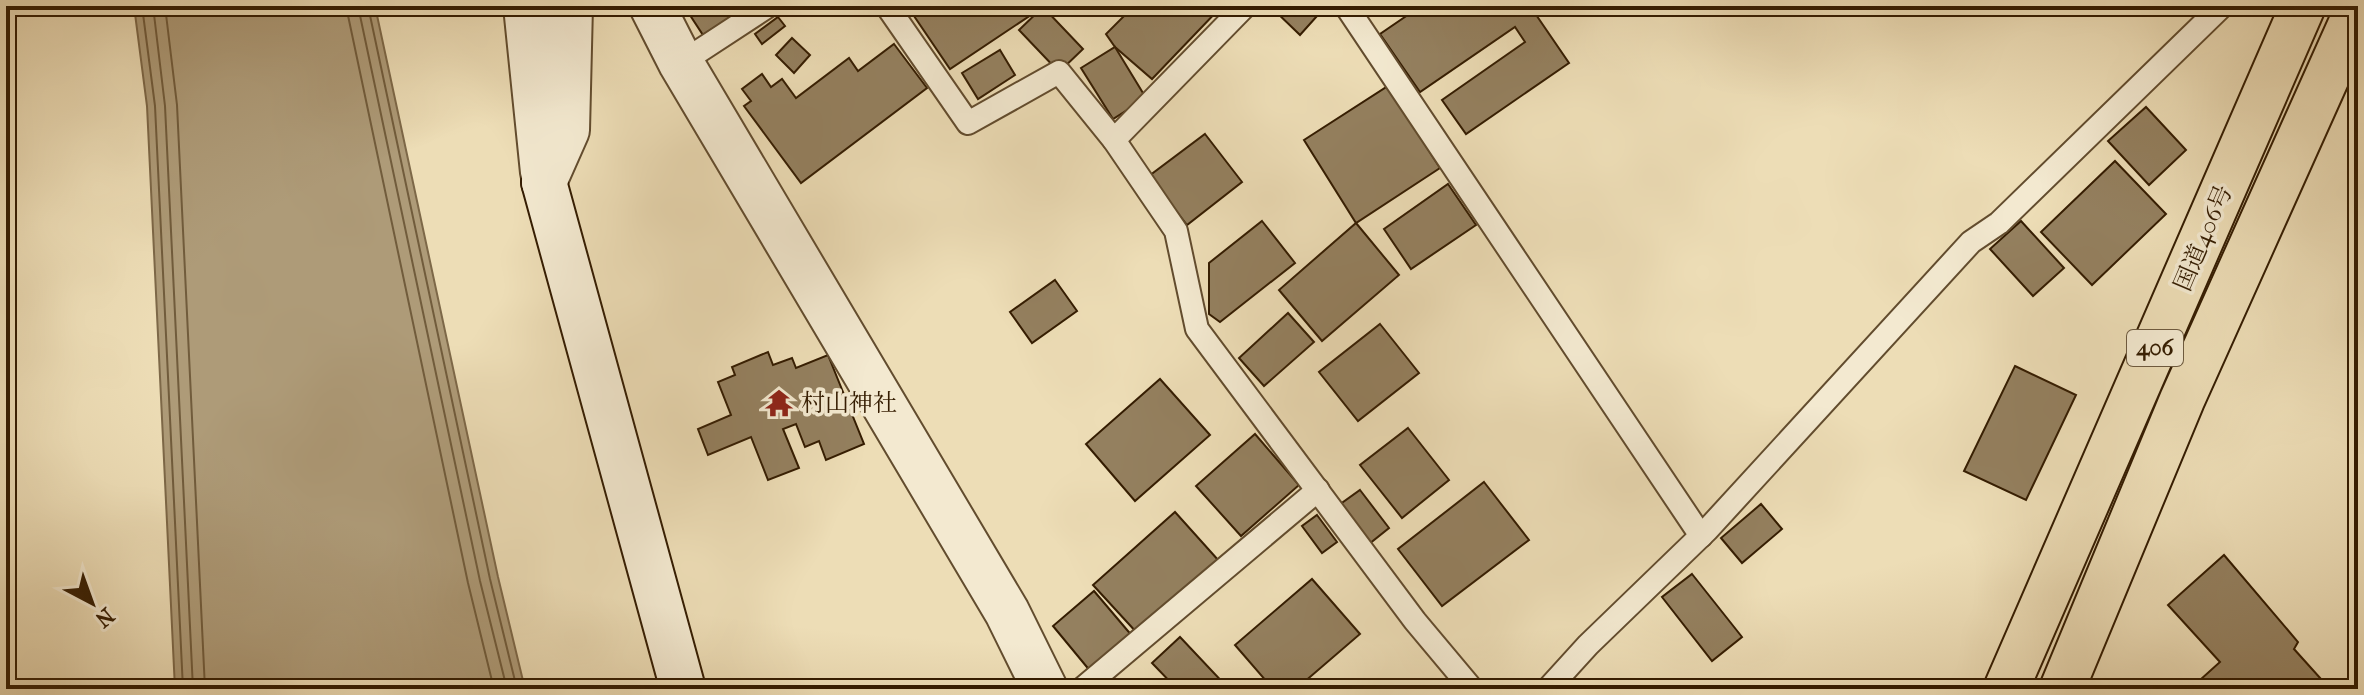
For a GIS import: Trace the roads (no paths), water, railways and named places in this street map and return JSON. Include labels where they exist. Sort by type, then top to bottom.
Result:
[{"type":"highway","name":"国道406号","points":[[2006,689],[2303,6]]},
{"type":"highway","name":"国道406号","points":[[2062,689],[2182,400],[2358,8]]},
{"type":"street","points":[[526,6],[544,182],[683,689]]},
{"type":"street","points":[[544,182],[567,130],[570,6]]},
{"type":"street","points":[[652,6],[681,63],[1007,612],[1045,689]]},
{"type":"lane","points":[[681,63],[768,6]]},
{"type":"lane","points":[[887,6],[968,123],[1059,72],[1114,140],[1176,231],[1197,329],[1415,621],[1472,689]]},
{"type":"lane","points":[[1114,140],[1245,6]]},
{"type":"lane","points":[[1346,6],[1701,536]]},
{"type":"lane","points":[[1548,689],[1588,645],[1701,536],[1971,242],[1999,223],[2222,6]]},
{"type":"lane","points":[[1082,689],[1318,490]]},
{"type":"water","points":[[134,6],[375,6],[525,689],[175,689],[147,106]]},
{"type":"place","name":"村山神社","points":[[779,403]]}]
